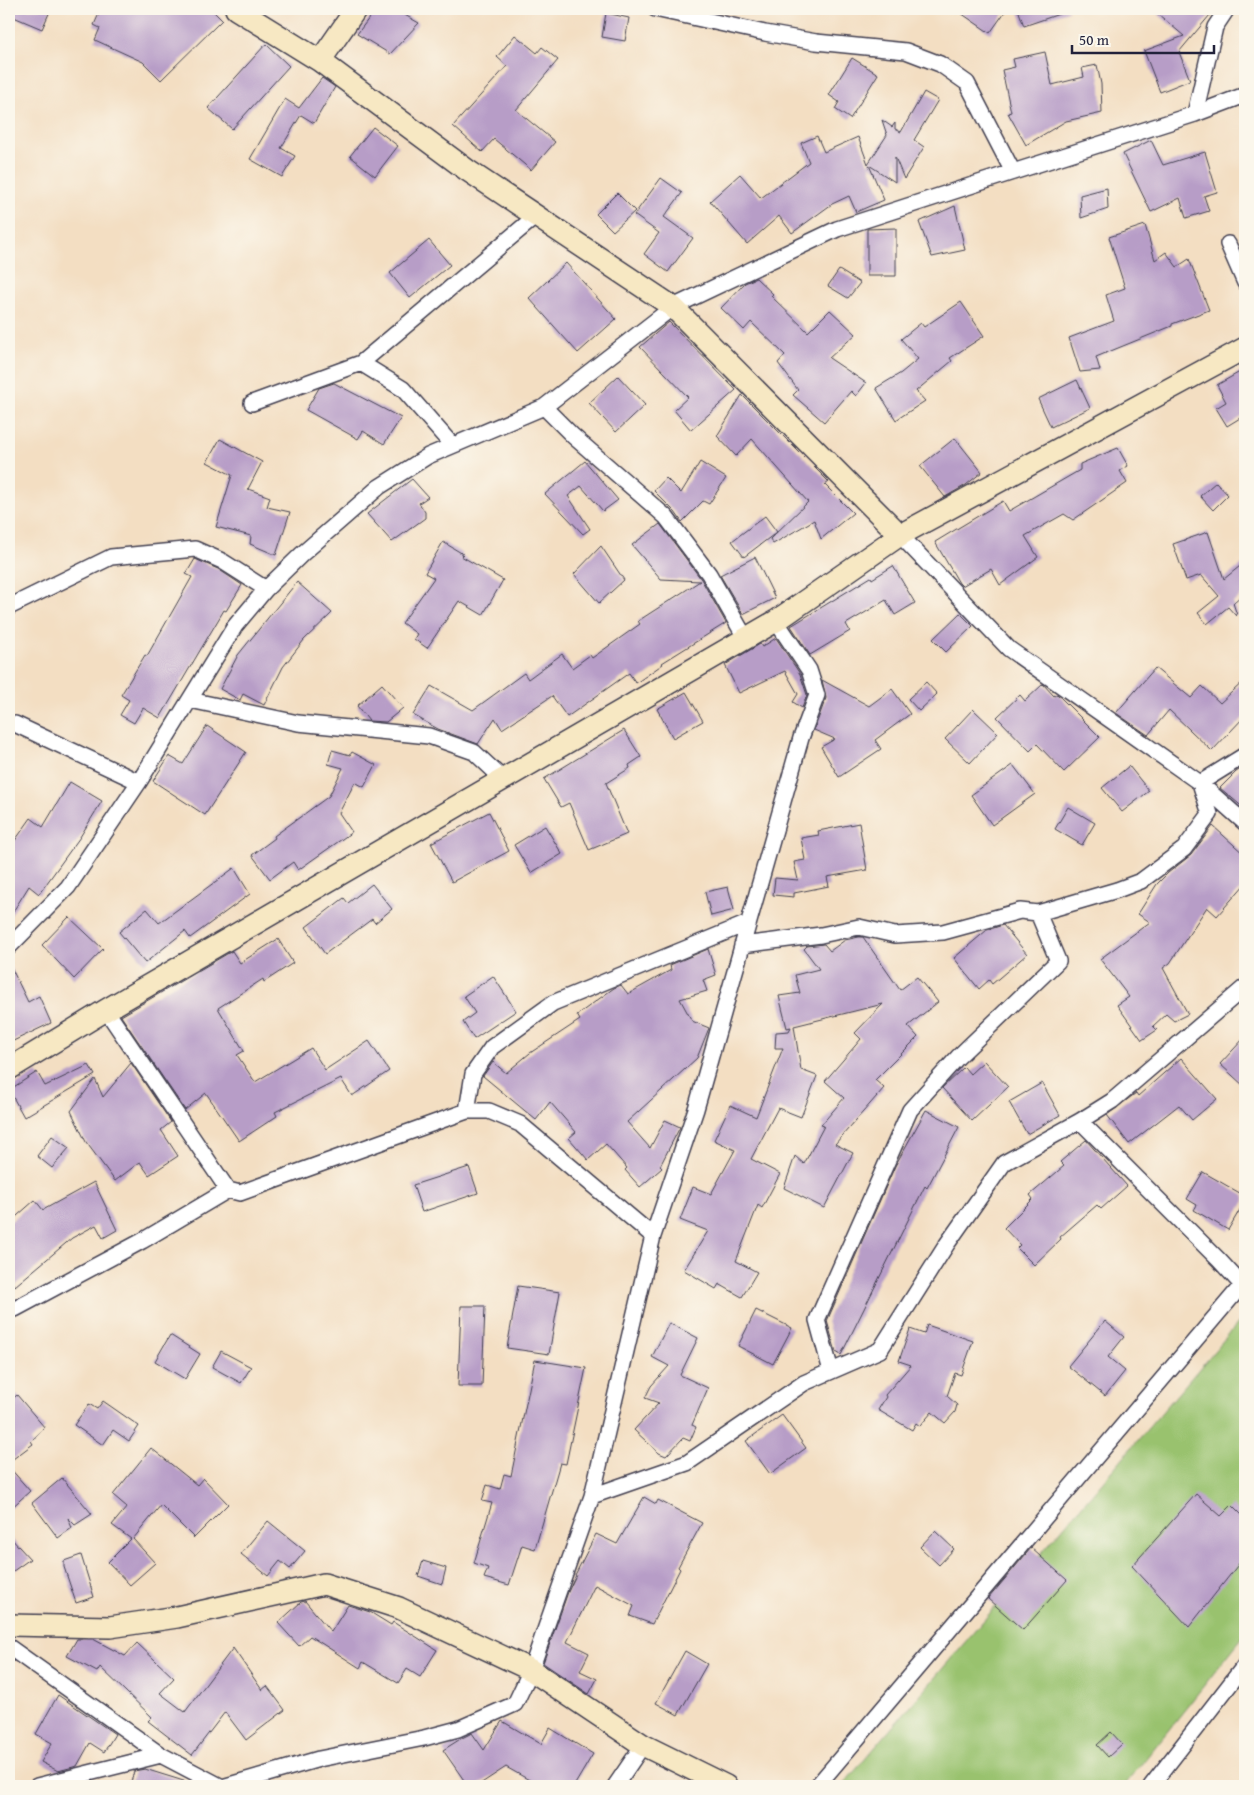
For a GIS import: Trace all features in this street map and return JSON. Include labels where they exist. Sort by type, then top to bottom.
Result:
[{"type":"street","points":[[236,9],[320,61],[467,170],[673,307],[900,535],[1009,649],[1200,783],[1245,824]]},
{"type":"street","points":[[320,61],[356,9]]},
{"type":"street","points":[[655,9],[764,33],[816,42],[906,51],[940,64],[967,83],[1013,172]]},
{"type":"street","points":[[1195,114],[1215,27],[1227,9]]},
{"type":"street","points":[[11,942],[68,887],[139,782],[235,626],[266,589],[302,554],[379,487],[428,456],[544,406],[673,307],[837,229],[1195,114],[1245,95]]},
{"type":"street","points":[[252,403],[361,364],[536,216]]},
{"type":"street","points":[[1228,244],[1245,284]]},
{"type":"street","points":[[9,1069],[106,1010],[776,622],[900,535],[1245,348]]},
{"type":"street","points":[[361,364],[403,389],[452,445]]},
{"type":"street","points":[[544,406],[573,436],[666,517],[709,574],[746,639]]},
{"type":"street","points":[[9,607],[112,557],[195,549],[222,561],[266,589]]},
{"type":"street","points":[[226,1786],[320,1759],[424,1738],[458,1729],[515,1704],[531,1670],[592,1496],[653,1236],[696,1109],[801,738],[817,695],[809,670],[776,622]]},
{"type":"street","points":[[190,700],[298,723],[429,736],[474,752],[504,780]]},
{"type":"street","points":[[9,724],[15,724],[139,782]]},
{"type":"street","points":[[1200,783],[1245,755]]},
{"type":"street","points":[[742,944],[821,935],[859,927],[895,935],[943,932],[1020,911],[1038,913],[1117,890],[1141,881],[1184,849],[1210,814],[1200,783]]},
{"type":"street","points":[[831,1372],[817,1320],[910,1110],[958,1057],[1058,961],[1038,913]]},
{"type":"street","points":[[467,1111],[473,1074],[492,1047],[552,1003],[748,923]]},
{"type":"street","points":[[592,1496],[687,1463],[804,1383],[880,1350],[947,1244],[1004,1162],[1080,1121],[1112,1101],[1245,987]]},
{"type":"street","points":[[106,1010],[228,1190],[240,1193],[467,1111],[489,1111],[520,1124],[653,1236]]},
{"type":"street","points":[[817,1786],[1244,1286],[1080,1121]]},
{"type":"street","points":[[9,1309],[15,1308],[142,1240],[228,1190]]},
{"type":"street","points":[[9,1625],[110,1627],[177,1617],[324,1584],[398,1608],[531,1670],[643,1745],[726,1786]]},
{"type":"street","points":[[9,1647],[161,1755],[220,1786]]},
{"type":"street","points":[[1151,1786],[1245,1665]]},
{"type":"street","points":[[615,1786],[643,1745]]},
{"type":"street","points":[[37,1786],[161,1755]]},
{"type":"green space","points":[[1245,1315],[1245,1634],[1124,1786],[842,1786]]},
{"type":"building","points":[[9,9],[51,9],[42,29],[9,15]]},
{"type":"building","points":[[101,9],[211,9],[222,20],[161,80],[143,62],[95,40],[100,28],[94,25]]},
{"type":"building","points":[[376,9],[394,9],[419,23],[390,54],[357,34]]},
{"type":"building","points":[[955,9],[1007,9],[990,33]]},
{"type":"building","points":[[1018,9],[1068,9],[1068,11],[1024,26]]},
{"type":"building","points":[[1152,9],[1215,9],[1179,52],[1190,80],[1160,92],[1144,51],[1184,36]]},
{"type":"building","points":[[606,13],[629,18],[625,41],[602,37]]},
{"type":"building","points":[[515,35],[537,53],[542,47],[558,60],[516,110],[555,142],[531,170],[494,139],[482,152],[453,126],[507,66],[497,57]]},
{"type":"building","points":[[266,44],[289,66],[232,129],[208,108]]},
{"type":"building","points":[[1045,52],[1052,85],[1084,77],[1082,68],[1097,65],[1101,84],[1102,113],[1066,121],[1026,145],[1008,113],[1011,112],[1002,70],[1015,67],[1013,59]]},
{"type":"building","points":[[852,58],[878,74],[850,119],[835,109],[839,102],[829,95]]},
{"type":"building","points":[[322,78],[335,87],[314,123],[301,115],[281,148],[295,156],[282,177],[250,159],[285,99],[299,108]]},
{"type":"building","points":[[924,92],[938,100],[914,140],[924,147],[904,179],[895,157],[895,182],[869,165],[884,200],[856,212],[849,196],[832,204],[792,233],[779,216],[747,244],[710,201],[740,174],[761,198],[809,162],[801,143],[817,136],[824,152],[858,137],[868,164],[887,135],[882,120],[892,127],[895,123],[895,129],[901,132]]},
{"type":"building","points":[[373,127],[398,146],[375,176],[350,156]]},
{"type":"building","points":[[1151,140],[1163,165],[1205,152],[1217,192],[1204,196],[1209,211],[1186,218],[1180,198],[1151,212],[1123,154]]},
{"type":"building","points":[[661,178],[682,193],[664,217],[693,238],[668,272],[644,254],[659,233],[634,215]]},
{"type":"building","points":[[1107,188],[1108,209],[1081,218],[1080,195]]},
{"type":"building","points":[[617,193],[635,211],[613,231],[596,214]]},
{"type":"building","points":[[955,206],[965,250],[932,257],[919,222]]},
{"type":"building","points":[[1145,225],[1155,260],[1166,252],[1177,267],[1189,259],[1209,310],[1096,357],[1100,370],[1080,372],[1069,338],[1114,321],[1106,295],[1125,288],[1109,237]]},
{"type":"building","points":[[896,228],[896,276],[867,276],[867,229]]},
{"type":"building","points":[[429,240],[450,265],[410,298],[390,273]]},
{"type":"building","points":[[566,263],[616,319],[578,353],[529,298]]},
{"type":"building","points":[[839,270],[860,283],[848,298],[828,286]]},
{"type":"building","points":[[756,278],[773,294],[771,296],[808,332],[830,310],[856,334],[829,358],[866,383],[856,396],[851,391],[824,422],[793,395],[798,390],[778,363],[785,355],[751,322],[744,330],[721,308],[745,283]]},
{"type":"building","points":[[961,302],[984,336],[950,358],[952,361],[916,391],[925,401],[896,420],[876,388],[901,373],[918,359],[901,339],[921,323],[924,327]]},
{"type":"building","points":[[669,322],[736,390],[691,430],[674,410],[688,397],[640,347]]},
{"type":"building","points":[[1245,369],[1245,415],[1227,426],[1216,408],[1226,402],[1217,385]]},
{"type":"building","points":[[618,376],[645,405],[616,432],[589,403]]},
{"type":"building","points":[[1077,380],[1090,408],[1051,427],[1038,399]]},
{"type":"building","points":[[334,383],[401,418],[384,444],[363,431],[358,439],[306,410],[319,388]]},
{"type":"building","points":[[742,395],[829,482],[825,485],[853,513],[821,539],[814,520],[773,544],[770,539],[808,502],[752,439],[736,456],[717,436]]},
{"type":"building","points":[[955,438],[982,472],[966,485],[945,497],[920,466]]},
{"type":"building","points":[[220,439],[262,462],[248,489],[270,497],[267,507],[290,512],[276,555],[250,544],[251,536],[216,527],[232,475],[207,462]]},
{"type":"building","points":[[1118,448],[1128,466],[1120,471],[1127,483],[1073,520],[1064,514],[1025,536],[1038,557],[1000,585],[991,569],[962,586],[959,583],[935,542],[1003,501],[1009,511],[1080,470],[1080,464]]},
{"type":"building","points":[[585,461],[618,500],[603,511],[581,486],[568,496],[590,529],[583,534],[545,494]]},
{"type":"building","points":[[700,462],[726,478],[709,504],[703,501],[682,522],[675,512],[654,491],[666,478],[681,493]]},
{"type":"building","points":[[412,479],[428,497],[419,503],[425,512],[425,518],[392,542],[367,514]]},
{"type":"building","points":[[1216,482],[1228,495],[1213,510],[1200,496]]},
{"type":"building","points":[[765,516],[777,532],[744,557],[732,541]]},
{"type":"building","points":[[660,524],[701,579],[726,623],[662,663],[636,683],[629,673],[567,717],[552,696],[502,729],[495,718],[478,744],[438,729],[413,715],[431,686],[473,710],[524,673],[528,679],[562,654],[572,668],[590,655],[592,658],[640,624],[638,621],[700,581],[661,579],[632,545]]},
{"type":"building","points":[[1208,532],[1224,579],[1245,562],[1245,592],[1233,603],[1236,616],[1228,607],[1207,624],[1198,613],[1219,596],[1201,575],[1186,580],[1173,544]]},
{"type":"building","points":[[443,542],[463,554],[461,556],[503,580],[483,615],[459,601],[427,648],[414,639],[417,634],[402,623],[434,578],[425,573]]},
{"type":"building","points":[[601,546],[624,580],[599,603],[574,574]]},
{"type":"building","points":[[755,557],[775,598],[743,614],[720,575]]},
{"type":"building","points":[[195,559],[218,569],[242,585],[226,611],[224,610],[160,718],[143,708],[134,723],[120,715],[129,700],[121,695],[145,655],[147,656],[192,577],[186,574]]},
{"type":"building","points":[[893,566],[915,603],[895,615],[886,600],[846,624],[850,631],[810,655],[791,626],[871,577],[872,579]]},
{"type":"building","points":[[297,582],[332,613],[304,640],[283,667],[264,705],[243,694],[240,700],[220,689],[238,655]]},
{"type":"building","points":[[960,613],[973,626],[946,652],[933,639]]},
{"type":"building","points":[[776,638],[800,674],[807,695],[802,708],[793,702],[798,694],[785,671],[739,693],[725,665],[760,644],[762,647]]},
{"type":"building","points":[[1155,668],[1191,698],[1202,686],[1220,703],[1245,680],[1245,716],[1212,751],[1169,710],[1148,735],[1116,713]]},
{"type":"building","points":[[822,680],[869,706],[892,689],[910,714],[875,740],[881,749],[839,777],[821,747],[835,739],[814,730],[826,698]]},
{"type":"building","points":[[926,682],[937,694],[919,711],[908,699]]},
{"type":"building","points":[[382,684],[403,708],[386,722],[369,721],[357,706]]},
{"type":"building","points":[[1043,684],[1054,696],[1057,694],[1100,737],[1064,772],[1037,744],[1030,751],[997,717],[1020,695],[1025,701]]},
{"type":"building","points":[[686,692],[703,721],[673,738],[657,709]]},
{"type":"building","points":[[973,709],[998,733],[970,763],[945,739]]},
{"type":"building","points":[[207,726],[246,752],[205,815],[153,781],[169,756],[183,764]]},
{"type":"building","points":[[624,730],[641,757],[629,765],[630,768],[606,783],[627,834],[589,850],[569,803],[561,807],[544,779]]},
{"type":"building","points":[[332,750],[350,755],[352,752],[376,765],[364,787],[355,782],[339,813],[352,832],[298,870],[293,862],[270,879],[252,855],[275,838],[274,836],[329,796],[343,768],[328,764]]},
{"type":"building","points":[[1013,765],[1035,794],[992,825],[971,795]]},
{"type":"building","points":[[1129,766],[1149,791],[1122,812],[1102,788]]},
{"type":"building","points":[[1245,766],[1245,809],[1220,788]]},
{"type":"building","points":[[70,782],[102,801],[80,837],[39,894],[29,886],[9,918],[9,849],[31,818],[43,827]]},
{"type":"building","points":[[1068,807],[1095,823],[1082,845],[1055,829]]},
{"type":"building","points":[[489,812],[509,851],[452,882],[431,843]]},
{"type":"building","points":[[859,823],[867,870],[827,877],[829,886],[794,893],[794,897],[773,895],[775,878],[798,880],[794,862],[805,860],[801,838],[819,835],[818,831]]},
{"type":"building","points":[[545,826],[562,854],[531,873],[514,845]]},
{"type":"building","points":[[1213,826],[1245,855],[1245,884],[1217,916],[1207,907],[1170,963],[1163,968],[1188,1014],[1174,1021],[1166,1014],[1153,1026],[1157,1030],[1142,1040],[1117,1005],[1129,997],[1100,959],[1150,922],[1138,914],[1157,884],[1191,855]]},
{"type":"building","points":[[234,868],[250,894],[190,938],[185,931],[145,963],[119,932],[147,909],[159,923]]},
{"type":"building","points":[[372,884],[392,909],[375,923],[372,919],[325,954],[306,927],[344,898],[348,903]]},
{"type":"building","points":[[728,887],[734,910],[711,916],[705,892]]},
{"type":"building","points":[[69,917],[103,949],[74,979],[42,945]]},
{"type":"building","points":[[1003,925],[1027,954],[992,984],[989,980],[979,989],[954,958],[987,930]]},
{"type":"building","points":[[863,937],[900,990],[917,977],[938,1002],[908,1026],[918,1037],[875,1080],[884,1088],[835,1144],[853,1153],[824,1208],[784,1188],[795,1156],[804,1164],[824,1126],[821,1125],[844,1098],[825,1081],[861,1039],[855,1033],[883,1004],[794,1026],[801,1070],[817,1076],[801,1117],[778,1108],[751,1159],[780,1174],[762,1208],[758,1205],[736,1261],[757,1272],[742,1297],[719,1284],[716,1289],[684,1270],[708,1231],[680,1220],[693,1187],[711,1194],[735,1150],[714,1140],[730,1105],[756,1117],[783,1048],[775,1048],[776,1032],[789,1031],[791,1027],[787,1028],[779,996],[800,993],[795,975],[819,969],[804,949],[807,946],[824,944],[830,951],[845,940]]},
{"type":"building","points":[[278,939],[293,963],[264,982],[263,979],[218,1008],[244,1051],[237,1055],[255,1082],[311,1048],[325,1070],[369,1041],[389,1071],[352,1096],[341,1079],[275,1112],[277,1116],[239,1141],[206,1093],[185,1110],[121,1016],[232,951],[240,963]]},
{"type":"building","points":[[708,949],[716,975],[703,980],[707,991],[680,999],[692,1021],[709,1028],[697,1058],[627,1122],[650,1148],[665,1120],[680,1127],[660,1166],[662,1168],[640,1187],[625,1170],[627,1168],[606,1144],[588,1160],[569,1138],[576,1132],[550,1102],[536,1120],[483,1076],[493,1062],[506,1073],[530,1053],[580,1020],[577,1015],[614,988],[621,985],[628,994],[671,970],[670,965]]},
{"type":"building","points":[[9,963],[28,1002],[39,996],[51,1023],[9,1043]]},
{"type":"building","points":[[493,976],[516,1011],[474,1039],[463,1022],[475,1013],[464,996]]},
{"type":"building","points":[[1245,1037],[1245,1087],[1220,1064]]},
{"type":"building","points":[[1181,1058],[1217,1099],[1192,1120],[1179,1105],[1129,1144],[1107,1115],[1136,1093],[1138,1096]]},
{"type":"building","points":[[984,1061],[1008,1087],[972,1121],[942,1088],[964,1067],[970,1074]]},
{"type":"building","points":[[131,1063],[171,1122],[161,1130],[178,1156],[149,1175],[140,1162],[115,1181],[86,1142],[71,1111],[95,1079],[103,1097]]},
{"type":"building","points":[[89,1065],[95,1075],[24,1117],[9,1090],[37,1072],[45,1086]]},
{"type":"building","points":[[1042,1083],[1060,1115],[1027,1134],[1009,1102]]},
{"type":"building","points":[[926,1110],[959,1127],[927,1188],[925,1186],[841,1355],[836,1352],[827,1321],[895,1166]]},
{"type":"building","points":[[52,1136],[69,1148],[52,1168],[37,1156]]},
{"type":"building","points":[[1086,1140],[1127,1186],[1101,1209],[1097,1205],[1060,1237],[1061,1239],[1034,1265],[1017,1248],[1020,1245],[1004,1228],[1033,1199],[1030,1195],[1064,1166],[1060,1162]]},
{"type":"building","points":[[469,1167],[478,1193],[422,1212],[413,1185]]},
{"type":"building","points":[[1203,1172],[1245,1196],[1245,1201],[1228,1230],[1194,1210],[1197,1205],[1187,1199]]},
{"type":"building","points":[[94,1182],[117,1230],[103,1238],[96,1225],[72,1238],[15,1286],[9,1279],[9,1223],[35,1200],[43,1210]]},
{"type":"building","points":[[518,1286],[560,1292],[549,1354],[507,1348]]},
{"type":"building","points":[[461,1306],[485,1306],[482,1386],[458,1386]]},
{"type":"building","points":[[756,1310],[792,1328],[773,1364],[738,1346]]},
{"type":"building","points":[[1105,1321],[1124,1337],[1108,1357],[1125,1371],[1105,1396],[1068,1366]]},
{"type":"building","points":[[669,1323],[698,1338],[680,1375],[708,1388],[692,1425],[696,1427],[690,1441],[683,1438],[666,1456],[659,1453],[634,1430],[659,1403],[645,1398],[651,1386],[669,1366],[652,1357]]},
{"type":"building","points":[[927,1325],[973,1341],[961,1375],[955,1373],[947,1396],[957,1405],[955,1412],[945,1423],[932,1412],[920,1426],[916,1423],[912,1430],[878,1410],[886,1397],[885,1395],[911,1365],[899,1361],[910,1329],[924,1334]]},
{"type":"building","points":[[170,1335],[200,1354],[185,1379],[155,1361]]},
{"type":"building","points":[[221,1351],[251,1367],[241,1383],[212,1367]]},
{"type":"building","points":[[535,1360],[586,1368],[566,1464],[560,1463],[535,1549],[522,1545],[509,1585],[484,1578],[488,1568],[474,1563],[492,1503],[482,1501],[487,1485],[500,1489],[504,1474],[511,1476]]},
{"type":"building","points":[[17,1395],[45,1428],[31,1441],[33,1444],[9,1462],[9,1402]]},
{"type":"building","points":[[103,1401],[139,1426],[129,1441],[113,1430],[103,1445],[74,1425],[89,1404],[97,1409]]},
{"type":"building","points":[[782,1415],[806,1448],[770,1474],[746,1441]]},
{"type":"building","points":[[151,1448],[197,1485],[203,1478],[228,1504],[194,1538],[161,1505],[133,1539],[155,1563],[130,1585],[108,1562],[131,1539],[112,1525],[127,1507],[113,1495]]},
{"type":"building","points":[[9,1467],[30,1491],[9,1510]]},
{"type":"building","points":[[62,1478],[92,1514],[75,1525],[68,1518],[72,1528],[58,1538],[32,1503]]},
{"type":"building","points":[[1196,1494],[1221,1516],[1232,1505],[1245,1518],[1245,1556],[1189,1627],[1132,1566]]},
{"type":"building","points":[[644,1497],[656,1504],[658,1500],[702,1523],[678,1567],[680,1569],[652,1624],[630,1616],[634,1606],[595,1585],[567,1642],[589,1653],[580,1671],[597,1679],[589,1694],[543,1663],[568,1592],[596,1534],[617,1544]]},
{"type":"building","points":[[268,1521],[305,1551],[290,1569],[280,1561],[268,1576],[241,1554]]},
{"type":"building","points":[[935,1531],[954,1549],[939,1565],[920,1547]]},
{"type":"building","points":[[9,1536],[30,1559],[9,1574]]},
{"type":"building","points":[[1031,1548],[1067,1580],[1023,1630],[988,1599]]},
{"type":"building","points":[[81,1555],[94,1597],[76,1603],[64,1567],[64,1561]]},
{"type":"building","points":[[423,1561],[446,1568],[442,1584],[418,1576]]},
{"type":"building","points":[[305,1601],[331,1632],[348,1605],[370,1612],[391,1625],[393,1622],[437,1650],[420,1677],[407,1669],[398,1683],[363,1662],[360,1668],[310,1636],[299,1646],[278,1623],[301,1602]]},
{"type":"building","points":[[77,1639],[93,1639],[125,1656],[137,1643],[174,1678],[160,1693],[185,1712],[233,1648],[262,1690],[267,1686],[285,1710],[246,1740],[225,1712],[192,1755],[148,1721],[152,1717],[100,1667],[97,1672],[67,1656]]},
{"type":"building","points":[[685,1651],[707,1664],[678,1715],[656,1703]]},
{"type":"building","points":[[58,1695],[115,1734],[104,1752],[90,1743],[77,1766],[58,1771],[41,1762],[52,1743],[36,1734]]},
{"type":"building","points":[[502,1721],[541,1744],[550,1728],[593,1754],[574,1786],[540,1786],[506,1767],[477,1786],[468,1786],[443,1750],[472,1733],[484,1750]]},
{"type":"building","points":[[1111,1732],[1122,1744],[1108,1757],[1097,1745]]},
{"type":"building","points":[[145,1769],[190,1783],[190,1786],[130,1786],[134,1771]]}]
